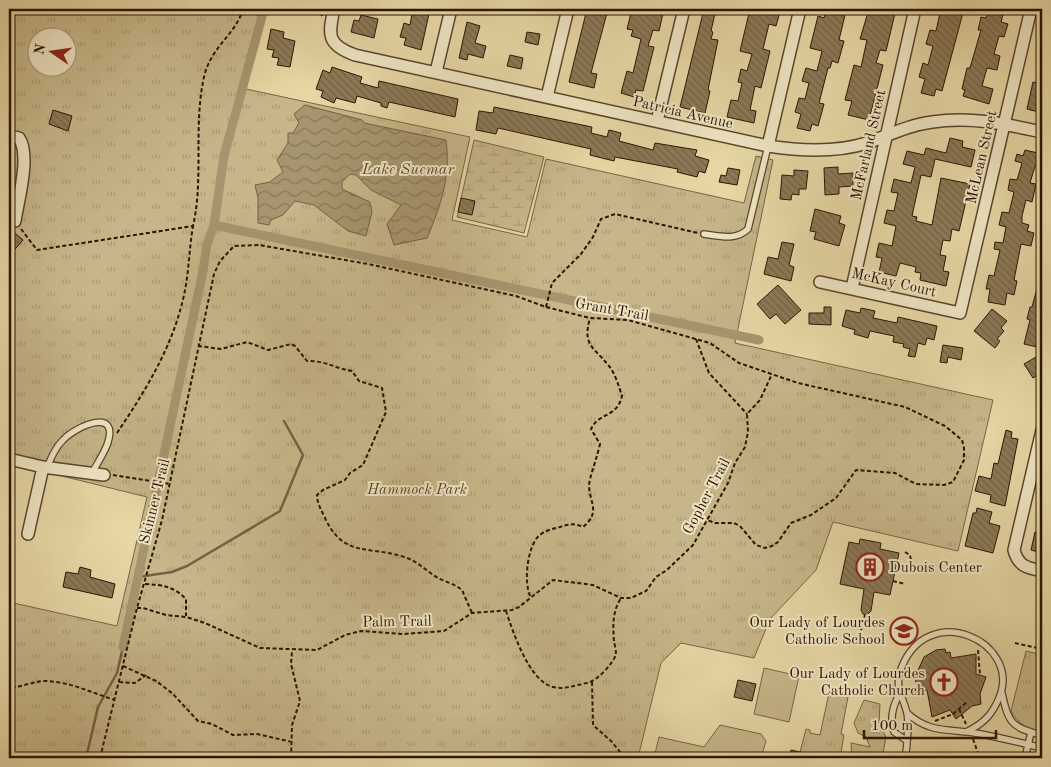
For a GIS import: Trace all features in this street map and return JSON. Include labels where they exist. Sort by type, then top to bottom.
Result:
[{"type":"street","name":"Patricia Avenue","points":[[334,9],[329,31],[331,39],[344,51],[768,146],[808,150],[829,149],[866,143],[909,126],[950,120],[973,119],[1042,132]]},
{"type":"street","points":[[436,72],[451,9]]},
{"type":"street","points":[[547,97],[568,9]]},
{"type":"street","points":[[657,121],[684,9]]},
{"type":"street","points":[[768,146],[800,9]]},
{"type":"street","name":"McFarland Street","points":[[852,288],[885,135],[915,9]]},
{"type":"street","name":"McLean Street","points":[[960,313],[1031,9]]},
{"type":"street","points":[[9,136],[19,138],[24,144],[25,159],[15,221]]},
{"type":"street","name":"McKay Court","points":[[820,282],[960,313]]},
{"type":"street","points":[[1042,430],[1038,464],[1014,550],[1016,561],[1025,567],[1042,571]]},
{"type":"street","points":[[9,459],[45,467],[98,474]]},
{"type":"street","points":[[28,534],[45,467]]},
{"type":"lane","points":[[704,234],[728,237],[743,234],[748,229],[768,146]]},
{"type":"lane","points":[[45,467],[63,440],[84,425],[96,421],[103,422],[109,431],[98,474]]},
{"type":"lane","points":[[905,758],[907,713],[900,695],[900,671],[907,654],[924,639],[937,632],[951,631],[964,633],[992,653],[1002,667],[1004,682],[1002,693],[992,714],[967,730]]},
{"type":"lane","points":[[1002,693],[1006,713],[1013,724],[1018,728],[1042,735]]},
{"type":"lane","points":[[900,695],[894,703],[892,725],[894,732],[906,740]]},
{"type":"lane","points":[[907,713],[918,723],[938,730],[967,730],[1042,748]]},
{"type":"lane","points":[[1025,758],[1031,732]]},
{"type":"path","points":[[107,444],[130,414],[163,358],[185,294],[193,226],[198,204],[199,116],[204,76],[216,47],[239,23],[243,9]]},
{"type":"path","points":[[546,306],[552,283],[581,254],[593,236],[597,224],[607,216],[615,214],[704,234]]},
{"type":"path","points":[[15,221],[37,250],[193,226]]},
{"type":"path","name":"Grant Trail","points":[[228,250],[234,246],[259,245],[368,264],[516,296],[590,318],[628,320],[710,343],[739,362],[798,383],[905,406],[945,426],[962,440],[964,448],[961,469],[953,482],[944,484],[916,484],[895,473],[856,470],[836,498],[810,515],[791,523],[778,542],[765,548],[756,545],[740,526],[734,523],[707,520]]},
{"type":"path","name":"Skinner Trail","points":[[100,758],[170,484],[214,274],[228,250]]},
{"type":"path","points":[[531,597],[528,590],[527,574],[531,550],[537,538],[546,531],[577,524],[583,527],[590,521],[593,514],[594,501],[589,488],[590,480],[600,444],[592,429],[594,424],[617,408],[622,396],[610,367],[592,350],[587,338],[590,318]]},
{"type":"path","points":[[696,339],[709,373],[747,414],[760,400],[772,374]]},
{"type":"path","points":[[198,346],[221,349],[247,342],[268,350],[291,344],[295,346],[307,361],[331,363],[340,370],[352,371],[360,381],[382,388],[386,412],[363,466],[350,473],[345,480],[323,490],[317,495],[318,504],[334,536],[342,542],[358,549],[404,556],[422,565],[436,577],[462,590],[472,613]]},
{"type":"path","name":"Gopher Trail","points":[[621,598],[631,598],[646,591],[656,577],[668,570],[692,544],[728,483],[736,462],[745,447],[748,432],[747,414]]},
{"type":"path","points":[[98,474],[153,480],[170,484]]},
{"type":"path","points":[[906,552],[910,555],[911,560]]},
{"type":"path","name":"Palm Trail","points":[[137,608],[166,615],[186,617],[260,648],[316,650],[345,635],[361,631],[403,634],[444,631],[472,613],[519,607],[553,580],[593,585],[621,598]]},
{"type":"path","points":[[893,582],[906,584]]},
{"type":"path","points":[[145,584],[168,586],[178,591],[186,598],[186,617]]},
{"type":"path","points":[[505,610],[516,644],[542,682],[552,687],[566,688],[592,682],[602,675],[616,654],[613,617],[616,606],[621,598]]},
{"type":"path","points":[[861,630],[865,615]]},
{"type":"path","points":[[976,640],[980,657],[980,675]]},
{"type":"path","points":[[1015,643],[1042,649]]},
{"type":"path","points":[[292,650],[291,664],[300,700],[292,726],[292,758]]},
{"type":"path","points":[[123,666],[146,675],[172,693],[198,721],[212,724],[233,735],[257,734],[292,742]]},
{"type":"path","points":[[119,682],[135,683],[146,675]]},
{"type":"path","points":[[9,679],[15,687],[46,681],[90,690],[115,700]]},
{"type":"path","points":[[592,682],[593,725],[612,741],[625,758]]},
{"type":"path","points":[[929,724],[953,714],[967,702]]},
{"type":"path","points":[[959,708],[967,730]]},
{"type":"path","points":[[972,737],[978,752]]},
{"type":"green space","name":"Hammock Park","points":[[9,9],[267,9],[246,89],[470,137],[452,220],[527,237],[546,159],[744,203],[756,156],[773,160],[735,343],[993,400],[958,551],[833,522],[816,570],[770,619],[754,658],[681,643],[661,663],[638,758],[9,758],[9,602],[117,626],[147,497],[9,463]]},
{"type":"green space","points":[[474,140],[544,157],[524,233],[457,217]]},
{"type":"green space","points":[[1026,651],[1042,655],[1042,732],[1024,726],[1011,711]]},
{"type":"green space","points":[[764,668],[799,676],[789,722],[754,714]]},
{"type":"green space","points":[[829,693],[848,697],[841,734],[844,735],[840,758],[817,758],[817,756],[800,752],[806,729],[810,730],[810,733],[820,735]]},
{"type":"green space","points":[[864,700],[880,704],[879,723],[886,737],[882,758],[852,758],[851,743],[870,747],[866,737],[858,733],[854,723]]},
{"type":"green space","points":[[720,725],[761,734],[766,741],[761,758],[654,758],[659,737],[704,747]]},
{"type":"water","name":"Lake Suemar","points":[[305,105],[362,120],[364,123],[446,140],[447,166],[444,190],[427,238],[394,245],[387,224],[401,205],[371,190],[356,175],[350,174],[342,182],[342,189],[370,202],[372,212],[366,236],[348,231],[314,205],[295,201],[283,215],[271,220],[269,225],[258,223],[258,198],[255,185],[270,182],[283,172],[277,160],[288,143],[288,133],[293,133],[299,123],[294,114]]},
{"type":"building","points":[[413,9],[430,9],[421,50],[404,45],[406,38],[400,37],[404,23],[410,25]]},
{"type":"building","points":[[587,9],[608,9],[591,73],[597,74],[594,88],[569,82]]},
{"type":"building","points":[[632,9],[664,9],[659,31],[653,30],[648,46],[654,47],[643,91],[636,90],[634,97],[621,93],[627,71],[633,73],[641,39],[631,36],[633,30],[627,29]]},
{"type":"building","points":[[704,9],[716,9],[711,39],[718,40],[705,113],[680,107]]},
{"type":"building","points":[[750,9],[775,9],[780,12],[776,26],[769,24],[763,49],[770,51],[761,88],[755,86],[750,110],[756,111],[754,123],[727,117],[731,100],[738,101],[742,83],[738,82],[741,69],[747,71],[752,54],[740,51]]},
{"type":"building","points":[[826,9],[840,9],[839,14],[845,15],[839,40],[844,41],[838,63],[832,61],[830,68],[828,68],[819,103],[824,104],[818,126],[812,124],[810,131],[797,128],[801,114],[795,112],[799,98],[805,99],[809,83],[802,81],[806,68],[817,71],[822,51],[810,48],[818,16],[824,18]]},
{"type":"building","points":[[869,9],[896,9],[886,51],[880,50],[876,63],[883,65],[869,120],[848,115],[852,101],[845,100],[854,65],[861,67],[867,40],[860,39]]},
{"type":"building","points":[[941,9],[964,9],[942,91],[936,89],[934,96],[921,93],[925,79],[919,77],[923,63],[928,65],[933,46],[926,44],[930,30],[936,31]]},
{"type":"building","points":[[989,9],[1004,10],[1001,22],[1008,24],[1004,37],[999,36],[994,54],[1000,56],[997,70],[987,68],[982,86],[993,89],[989,104],[963,96],[965,90],[962,89],[967,68],[970,68],[981,30],[978,30],[981,17],[986,18]]},
{"type":"building","points":[[361,15],[378,19],[374,38],[351,32],[354,20],[359,21]]},
{"type":"building","points":[[467,22],[480,26],[475,43],[486,46],[483,58],[468,54],[467,60],[459,58]]},
{"type":"building","points":[[271,29],[284,32],[283,38],[295,41],[290,67],[277,65],[279,58],[272,57],[274,50],[267,49]]},
{"type":"building","points":[[527,32],[540,34],[538,45],[525,42]]},
{"type":"building","points":[[510,55],[523,58],[521,69],[507,66]]},
{"type":"building","points":[[332,67],[362,77],[360,83],[378,88],[379,81],[458,99],[455,117],[389,102],[387,108],[381,106],[381,103],[357,96],[355,103],[336,98],[334,103],[321,97],[323,91],[316,89],[323,70],[330,73]]},
{"type":"building","points":[[1033,82],[1042,84],[1042,113],[1027,109]]},
{"type":"building","points":[[494,107],[592,127],[591,133],[607,137],[609,130],[621,133],[619,141],[653,150],[655,143],[697,150],[695,156],[709,160],[705,173],[699,171],[697,177],[677,172],[678,169],[615,157],[614,161],[590,155],[591,149],[498,128],[496,134],[476,130],[479,111],[493,113]]},
{"type":"building","points":[[53,110],[72,116],[68,131],[49,124]]},
{"type":"building","points":[[950,138],[963,141],[962,147],[975,150],[971,167],[935,159],[931,177],[921,175],[912,216],[917,217],[916,221],[932,225],[941,178],[970,184],[959,231],[952,229],[950,241],[943,240],[940,255],[946,256],[943,271],[949,272],[946,286],[920,280],[921,273],[915,272],[916,267],[900,263],[896,276],[879,272],[882,258],[876,257],[879,243],[892,246],[896,226],[884,223],[887,210],[894,211],[898,193],[891,192],[894,179],[911,183],[915,167],[903,164],[907,151],[924,155],[926,148],[946,153]]},
{"type":"building","points":[[1025,150],[1042,154],[1042,168],[1035,166],[1030,183],[1036,184],[1032,202],[1026,200],[1022,216],[1022,223],[1029,225],[1027,231],[1034,233],[1031,246],[1021,244],[1014,280],[1017,281],[1014,295],[1007,293],[1005,305],[988,302],[990,289],[986,289],[989,275],[994,276],[1000,250],[994,249],[995,242],[1003,243],[1006,227],[999,225],[1002,212],[1009,213],[1014,192],[1008,190],[1010,179],[1017,180],[1022,163],[1015,161],[1017,154],[1023,156]]},
{"type":"building","points":[[838,167],[838,174],[853,173],[853,186],[839,187],[839,194],[825,195],[824,168]]},
{"type":"building","points":[[728,168],[740,170],[737,185],[719,182],[721,175],[726,176]]},
{"type":"building","points":[[794,170],[808,171],[806,189],[799,189],[799,195],[792,194],[791,200],[780,199],[782,175],[794,176]]},
{"type":"building","points":[[461,198],[475,201],[472,215],[458,212]]},
{"type":"building","points":[[815,209],[841,216],[839,223],[845,225],[839,246],[814,239],[816,232],[810,231]]},
{"type":"building","points":[[9,228],[23,240],[9,256]]},
{"type":"building","points":[[782,242],[794,244],[789,265],[794,267],[791,281],[764,274],[768,257],[778,259]]},
{"type":"building","points":[[1040,277],[1042,278],[1042,327],[1037,347],[1024,344],[1030,320],[1027,319]]},
{"type":"building","points":[[778,285],[801,310],[785,324],[776,314],[770,319],[757,304]]},
{"type":"building","points":[[824,307],[831,307],[831,325],[809,324],[809,313],[824,313]]},
{"type":"building","points":[[861,308],[875,311],[873,318],[897,323],[898,317],[937,326],[934,340],[927,338],[925,345],[918,343],[915,357],[908,356],[910,349],[903,347],[904,344],[893,342],[894,336],[870,331],[868,338],[854,334],[855,330],[842,326],[846,310],[860,313]]},
{"type":"building","points":[[992,309],[1007,321],[1001,328],[1004,331],[997,339],[1000,341],[995,348],[974,331]]},
{"type":"building","points":[[943,345],[963,348],[961,360],[948,357],[947,363],[940,362]]},
{"type":"building","points":[[1036,357],[1042,368],[1042,373],[1033,378],[1024,364]]},
{"type":"building","points":[[1006,430],[1012,432],[1011,438],[1018,439],[1005,506],[990,502],[991,495],[975,491],[979,476],[991,479],[994,463],[998,464]]},
{"type":"building","points":[[977,508],[992,512],[989,523],[1000,526],[993,553],[965,546],[973,513],[976,513]]},
{"type":"building","points":[[1035,532],[1042,534],[1042,553],[1031,550]]},
{"type":"building","name":"Dubois Center","points":[[860,539],[881,543],[880,549],[899,553],[890,595],[874,592],[871,611],[867,615],[863,614],[861,610],[864,589],[840,584],[849,542],[859,544]]},
{"type":"building","points":[[80,567],[91,570],[90,577],[115,584],[112,598],[63,587],[66,572],[78,574]]},
{"type":"building","name":"Our Lady of Lourdes Catholic Church","points":[[945,649],[946,653],[950,652],[951,658],[976,654],[976,674],[986,677],[980,694],[981,704],[972,706],[956,719],[950,710],[932,717],[927,690],[922,691],[922,687],[917,687],[915,677],[924,657],[936,650]]},
{"type":"building","points":[[738,680],[756,684],[752,701],[734,697]]},
{"type":"building","points":[[791,750],[813,755],[813,758],[789,758]]},
{"type":"waterway","points":[[123,647],[203,271],[207,244],[214,225],[224,156],[264,9]]},
{"type":"waterway","points":[[214,225],[759,340]]},
{"type":"waterway","points":[[138,577],[172,572],[187,566],[280,511],[303,455],[284,421]]},
{"type":"waterway","points":[[86,758],[98,707],[117,673],[123,647]]},
{"type":"place","name":"Dubois Center","points":[[870,567]]},
{"type":"place","name":"Our Lady of Lourdes Catholic School","points":[[904,631]]},
{"type":"place","name":"Our Lady of Lourdes Catholic Church","points":[[944,682]]}]
